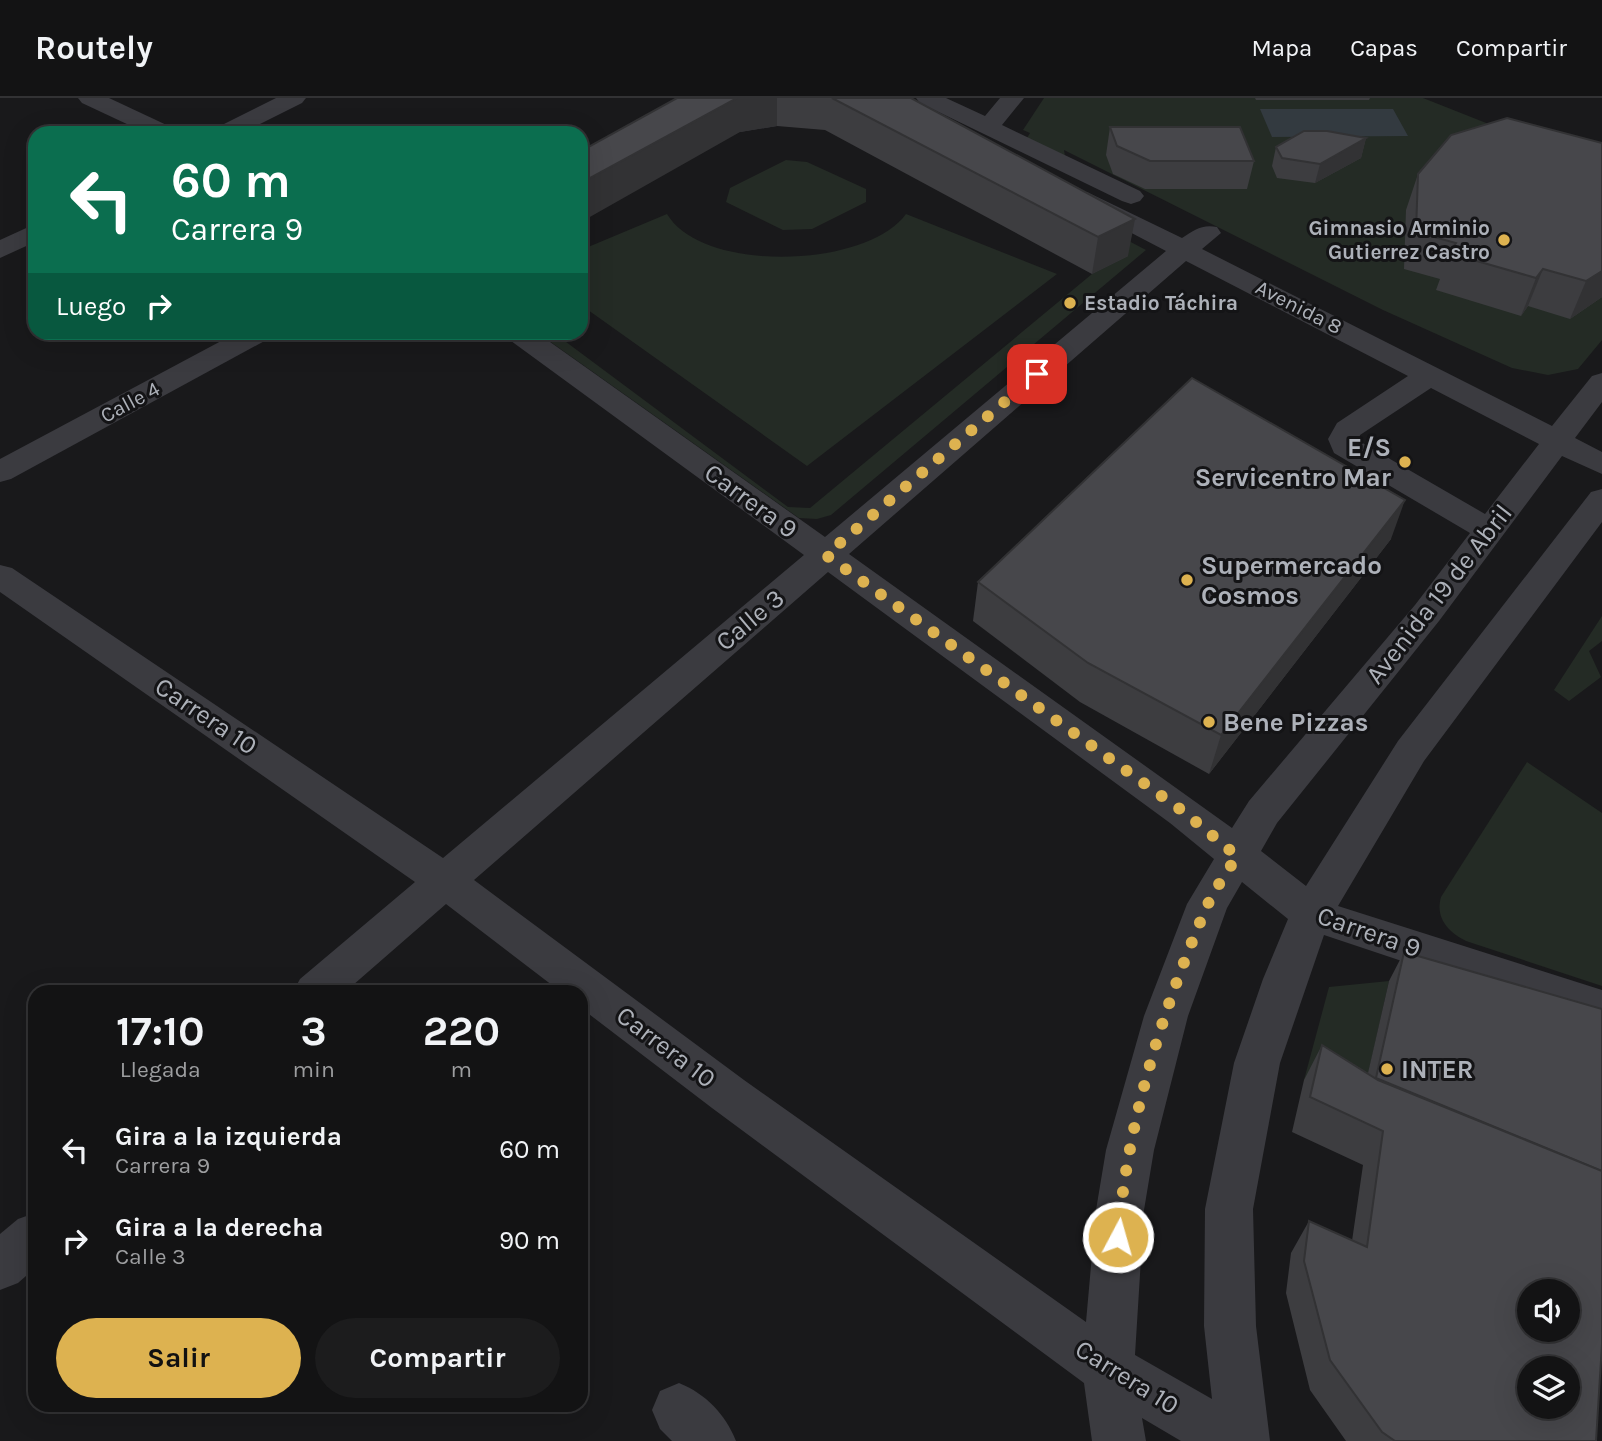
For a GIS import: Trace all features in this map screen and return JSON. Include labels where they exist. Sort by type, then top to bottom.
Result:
[{"type":"street","points":[[90,98],[150,126]]},
{"type":"street","points":[[238,126],[293,98]]},
{"type":"street","points":[[989,126],[1012,98]]},
{"type":"street","name":"Avenida 8","points":[[921,106],[989,126],[1147,204]]},
{"type":"street","name":"Avenida 8","points":[[921,106],[1192,234],[1565,430],[1602,464]]},
{"type":"street","name":"Avenida 8","points":[[1192,234],[1430,375],[1565,430],[1602,434]]},
{"type":"street","name":"Calle 3","points":[[323,985],[826,555],[1192,234]]},
{"type":"street","points":[[0,250],[28,236]]},
{"type":"street","name":"Calle 4","points":[[0,472],[245,340]]},
{"type":"street","name":"Carrera 9","points":[[528,340],[1184,812],[1311,914],[1602,1009]]},
{"type":"street","points":[[1430,375],[1348,430],[1343,439],[1346,446],[1490,531]]},
{"type":"street","name":"Avenida 19 de Abril","points":[[1119,1441],[1108,1369],[1120,1210],[1141,1100],[1166,1016],[1208,904],[1263,812],[1427,613],[1602,382]]},
{"type":"street","points":[[1243,1441],[1230,1326],[1229,1209],[1257,1063],[1285,979],[1311,914],[1411,751],[1602,499]]},
{"type":"street","name":"Carrera 10","points":[[0,576],[444,880],[583,985]]},
{"type":"street","name":"Carrera 10","points":[[588,989],[728,1094],[1108,1369],[1232,1441]]},
{"type":"street","points":[[0,1266],[28,1242]]},
{"type":"shaded area","points":[[1044,98],[1423,98],[1602,169],[1602,340],[1578,369],[1548,375],[1512,368],[1383,310],[1064,150],[1065,156],[1027,138],[1030,133],[1023,130]]},
{"type":"shaded area","name":"Estadio Táchira","points":[[717,106],[885,114],[1146,250],[831,515],[817,519],[799,518],[548,340],[563,340],[788,507],[810,508],[1092,274],[1127,256],[880,116]]},
{"type":"shaded area","points":[[1260,109],[1393,109],[1408,136],[1272,137]]},
{"type":"shaded area","points":[[786,160],[807,162],[866,189],[866,202],[812,229],[783,230],[726,202],[730,188]]},
{"type":"shaded area","points":[[667,214],[686,233],[714,247],[748,255],[785,257],[823,254],[857,245],[886,232],[906,214],[1057,274],[807,466],[588,310],[588,247]]},
{"type":"shaded area","points":[[1602,616],[1602,641],[1589,651],[1601,677],[1569,701],[1554,690]]},
{"type":"shaded area","points":[[1527,762],[1602,813],[1602,986],[1466,941],[1444,924],[1440,911],[1441,897]]},
{"type":"shaded area","points":[[1389,981],[1359,1115],[1304,1080],[1329,987]]},
{"type":"building","points":[[677,98],[737,98],[588,179],[588,147]]},
{"type":"building","points":[[832,98],[911,98],[1135,219],[1098,237]]},
{"type":"building","name":"Gimnasio Arminio Gutierrez Castro","points":[[1507,118],[1602,143],[1602,271],[1586,281],[1543,269],[1536,278],[1449,253],[1456,243],[1416,232],[1418,174],[1451,135]]},
{"type":"building","points":[[1110,127],[1240,127],[1254,161],[1150,161],[1117,146]]},
{"type":"building","points":[[1304,131],[1327,131],[1366,138],[1320,164],[1282,158],[1276,147]]},
{"type":"building","name":"Supermercado Cosmos","points":[[1192,378],[1405,500],[1221,735],[1088,663],[978,582]]},
{"type":"building","points":[[1404,952],[1602,1009],[1602,1171],[1376,1078]]},
{"type":"building","points":[[1322,1045],[1378,1080],[1602,1171],[1602,1344],[1596,1441],[1395,1441],[1382,1432],[1330,1360],[1304,1261],[1309,1221],[1367,1247],[1383,1131],[1310,1097]]},
{"type":"place","name":"Gimnasio Arminio Gutierrez Castro","points":[[1504,240]]},
{"type":"place","name":"Estadio Táchira","points":[[1070,303]]},
{"type":"place","name":"E/S Servicentro Mar","points":[[1405,462]]},
{"type":"place","name":"Supermercado Cosmos","points":[[1187,580]]},
{"type":"place","name":"Bene Pizzas","points":[[1209,722]]},
{"type":"place","name":"INTER","points":[[1387,1069]]},
{"type":"route","points":[[1037,374],[826,555],[1184,812],[1237,856],[1208,904],[1166,1016],[1141,1100],[1130,1150],[1118,1237]]}]
